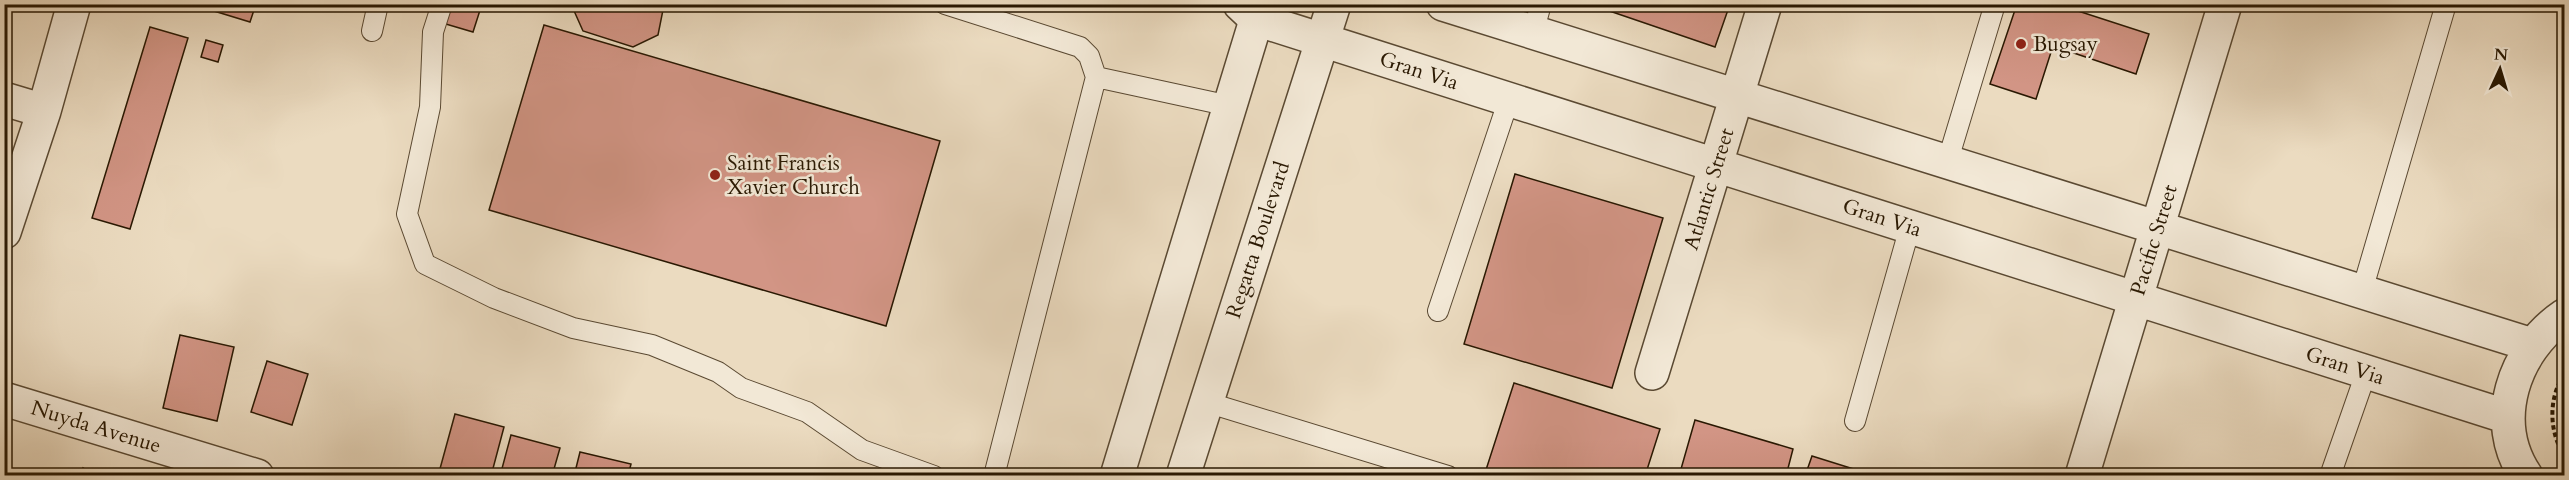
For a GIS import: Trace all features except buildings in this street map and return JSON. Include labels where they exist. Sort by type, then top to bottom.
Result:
[{"type":"street","points":[[4,232],[44,111],[74,4]]},
{"type":"street","name":"Regatta Boulevard","points":[[1183,476],[1334,4]]},
{"type":"street","points":[[1443,4],[1537,19],[1737,97],[2532,345]]},
{"type":"street","name":"Atlantic Street","points":[[1652,373],[1765,4]]},
{"type":"street","name":"Pacific Street","points":[[2082,476],[2225,4]]},
{"type":"street","points":[[1117,476],[1230,106],[1252,9]]},
{"type":"street","name":"Gran Via","points":[[1252,9],[1323,40],[2508,417]]},
{"type":"street","points":[[4,99],[44,111]]},
{"type":"street","points":[[2526,476],[2512,443],[2508,417],[2510,392],[2519,367],[2532,345],[2549,326],[2565,316]]},
{"type":"street","name":"Nuyda Avenue","points":[[4,399],[193,466],[257,476]]},
{"type":"lane","points":[[372,31],[378,4]]},
{"type":"lane","points":[[442,4],[433,32],[430,107],[407,214],[425,264],[494,298],[573,328],[652,345],[718,372],[741,388],[807,412],[862,450],[934,476]]},
{"type":"lane","points":[[945,4],[1080,47],[1089,56],[1096,77],[994,476]]},
{"type":"lane","points":[[1947,163],[1995,4]]},
{"type":"lane","points":[[2362,291],[2446,4]]},
{"type":"lane","points":[[1096,77],[1230,106]]},
{"type":"lane","points":[[1438,311],[1509,99]]},
{"type":"lane","points":[[1856,421],[1910,227]]},
{"type":"lane","points":[[2330,476],[2366,373]]},
{"type":"lane","points":[[1206,402],[1449,476]]},
{"type":"path","points":[[2565,375],[2553,403],[2553,425],[2559,446],[2565,455]]},
{"type":"place","name":"Bugsay","points":[[2021,44]]},
{"type":"place","name":"Saint Francis Xavier Church","points":[[715,175]]}]
